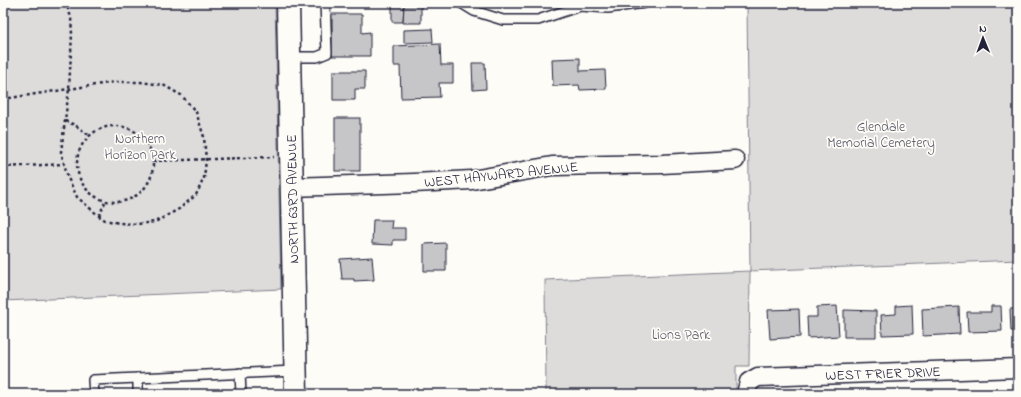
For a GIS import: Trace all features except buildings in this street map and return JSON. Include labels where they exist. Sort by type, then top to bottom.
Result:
[{"type":"street","name":"NORTH 63RD AVENUE","points":[[288,3],[296,394]]},
{"type":"street","name":"WEST HAYWARD AVENUE","points":[[291,187],[414,184],[472,180],[552,166],[662,164],[735,160]]},
{"type":"street","name":"WEST FRIER DRIVE","points":[[747,388],[758,377],[1018,368]]},
{"type":"lane","points":[[289,57],[317,57],[327,53],[325,3]]},
{"type":"lane","points":[[461,3],[474,11],[503,20],[538,20],[580,6],[608,8],[645,3]]},
{"type":"lane","points":[[94,394],[94,380],[295,371]]},
{"type":"lane","points":[[240,374],[241,394]]},
{"type":"lane","points":[[138,378],[138,394]]},
{"type":"path","points":[[3,99],[69,89],[115,82],[140,82],[163,85],[181,95],[196,112],[204,137],[206,160],[204,178],[196,195],[179,209],[155,222],[138,224],[119,223],[105,220],[77,197],[68,178],[62,152],[69,89],[72,34],[71,17],[66,3]]},
{"type":"path","points":[[65,121],[75,125],[90,136]]},
{"type":"path","points":[[119,126],[138,134],[146,141],[153,161],[150,178],[140,192],[129,199],[118,201],[106,200],[95,196],[86,188],[80,178],[77,167],[78,156],[82,145],[90,136],[98,130],[119,126]]},
{"type":"path","points":[[153,161],[270,157],[291,160]]},
{"type":"path","points":[[3,167],[64,164]]},
{"type":"path","points":[[99,216],[106,200]]},
{"type":"green space","name":"Northern Horizon Park","points":[[3,3],[275,3],[281,289],[3,301]]},
{"type":"green space","name":"Glendale Memorial Cemetery","points":[[747,3],[1018,3],[1018,260],[750,271]]},
{"type":"green space","name":"Lions Park","points":[[750,271],[749,366],[736,366],[736,394],[546,394],[545,280]]}]
